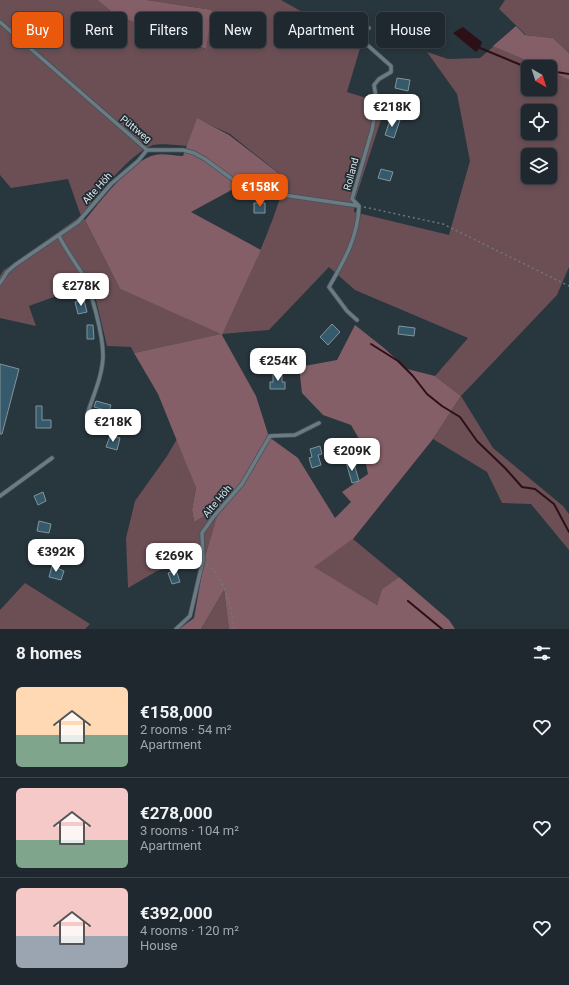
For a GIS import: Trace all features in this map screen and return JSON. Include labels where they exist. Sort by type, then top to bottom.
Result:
[{"type":"lane","name":"Püttweg","points":[[0,22],[147,150],[183,150],[194,153],[205,159],[243,187],[277,194],[358,206]]},
{"type":"lane","name":"Rolland","points":[[357,320],[347,311],[329,287],[352,243],[356,229],[358,206],[352,199],[372,130],[377,103],[374,85],[379,79],[391,72],[392,69],[391,66],[364,42],[356,31],[362,27],[369,28]]},
{"type":"lane","name":"Alte Höh","points":[[0,283],[7,272],[15,265],[78,222],[111,184],[138,161],[147,150]]},
{"type":"lane","points":[[59,236],[88,286],[102,342],[104,356],[87,414]]},
{"type":"lane","name":"Alte Höh","points":[[176,629],[190,616],[202,560],[202,533],[214,516],[242,484],[270,436],[295,435],[319,423]]},
{"type":"lane","points":[[0,496],[52,458]]},
{"type":"path","points":[[358,206],[443,224],[569,286]]},
{"type":"path","points":[[202,560],[216,573],[226,590],[234,629]]},
{"type":"shaded area","points":[[0,0],[97,0],[112,12],[71,12],[71,48],[127,48],[127,20],[135,23],[135,48],[205,49],[210,21],[210,48],[266,48],[266,12],[212,12],[212,10],[147,0],[281,0],[302,12],[274,12],[274,48],[360,48],[347,92],[386,104],[355,200],[354,212],[449,235],[470,161],[457,94],[427,52],[448,59],[480,58],[494,46],[525,60],[521,60],[521,96],[557,96],[557,74],[569,80],[569,267],[557,295],[461,396],[435,376],[468,338],[355,290],[329,267],[269,330],[222,334],[265,239],[286,179],[230,134],[197,119],[187,146],[156,144],[143,150],[114,176],[81,216],[68,179],[11,188],[0,175]]},
{"type":"shaded area","points":[[97,0],[147,0],[212,10],[210,12],[206,49],[202,48],[202,12],[135,12],[135,23],[127,20],[127,12],[112,12]]},
{"type":"shaded area","points":[[505,0],[569,0],[569,53],[553,38],[526,35],[499,9]]},
{"type":"shaded area","points":[[516,26],[525,35],[553,38],[569,53],[569,80],[557,74],[557,60],[525,60],[493,46]]},
{"type":"shaded area","points":[[463,27],[482,42],[480,48],[476,52],[453,33]]},
{"type":"shaded area","points":[[197,118],[229,135],[286,179],[283,194],[237,187],[191,212],[261,250],[222,335],[256,396],[269,437],[298,458],[335,518],[351,502],[342,492],[368,474],[362,444],[351,425],[323,415],[302,393],[299,367],[337,360],[355,325],[407,369],[435,376],[461,396],[433,439],[353,539],[314,567],[377,605],[382,589],[399,577],[449,620],[455,629],[229,629],[224,590],[201,629],[179,629],[194,618],[205,556],[220,507],[194,522],[192,510],[196,488],[158,394],[134,353],[221,334],[120,289],[85,220],[117,182],[146,158],[158,154],[183,156]]},
{"type":"shaded area","points":[[81,216],[85,220],[120,289],[222,334],[134,353],[131,347],[107,346],[92,283],[29,306],[36,326],[0,318],[0,276],[4,270]]},
{"type":"shaded area","points":[[461,396],[493,448],[563,506],[569,514],[569,550],[531,504],[502,503],[487,472],[433,439]]},
{"type":"shaded area","points":[[177,439],[196,488],[192,510],[194,522],[221,506],[205,555],[197,559],[157,571],[128,588],[126,538],[135,501],[167,456]]},
{"type":"shaded area","points":[[353,539],[399,577],[382,589],[377,605],[313,567]]},
{"type":"shaded area","points":[[25,583],[90,624],[85,629],[0,629],[0,610]]},
{"type":"shaded area","points":[[224,590],[229,629],[201,629]]},
{"type":"building","points":[[397,78],[410,80],[408,91],[395,88]]},
{"type":"building","points":[[391,117],[400,120],[394,138],[385,135]]},
{"type":"building","points":[[381,169],[393,172],[390,181],[378,178]]},
{"type":"building","points":[[254,203],[265,203],[265,213],[254,213]]},
{"type":"building","points":[[84,300],[87,312],[78,314],[75,302]]},
{"type":"building","points":[[332,324],[340,332],[328,345],[320,337]]},
{"type":"building","points":[[87,325],[93,325],[94,339],[87,339]]},
{"type":"building","points":[[399,326],[415,328],[414,336],[398,334]]},
{"type":"building","points":[[0,364],[19,369],[2,434],[0,434]]},
{"type":"building","points":[[273,372],[282,372],[282,382],[285,382],[285,389],[270,389],[270,382],[273,382]]},
{"type":"building","points":[[96,401],[111,405],[109,411],[94,407]]},
{"type":"building","points":[[36,406],[42,406],[42,420],[51,420],[51,428],[36,428]]},
{"type":"building","points":[[119,417],[132,420],[130,428],[117,425]]},
{"type":"building","points":[[110,436],[120,438],[117,450],[106,447]]},
{"type":"building","points":[[320,446],[322,454],[318,455],[321,465],[312,468],[309,458],[312,457],[310,449]]},
{"type":"building","points":[[353,460],[359,481],[352,483],[346,462]]},
{"type":"building","points":[[43,492],[46,501],[38,505],[34,496]]},
{"type":"building","points":[[39,521],[51,524],[49,533],[37,531]]},
{"type":"building","points":[[52,566],[64,571],[61,580],[49,577]]},
{"type":"building","points":[[176,570],[180,582],[172,584],[168,573]]},
{"type":"waterway","points":[[480,48],[521,65]]},
{"type":"waterway","points":[[557,72],[569,74]]},
{"type":"waterway","points":[[371,344],[398,361],[413,376],[427,394],[442,406],[460,417],[477,441],[522,487],[535,489],[554,504],[569,532]]},
{"type":"waterway","points":[[408,601],[442,629]]}]
